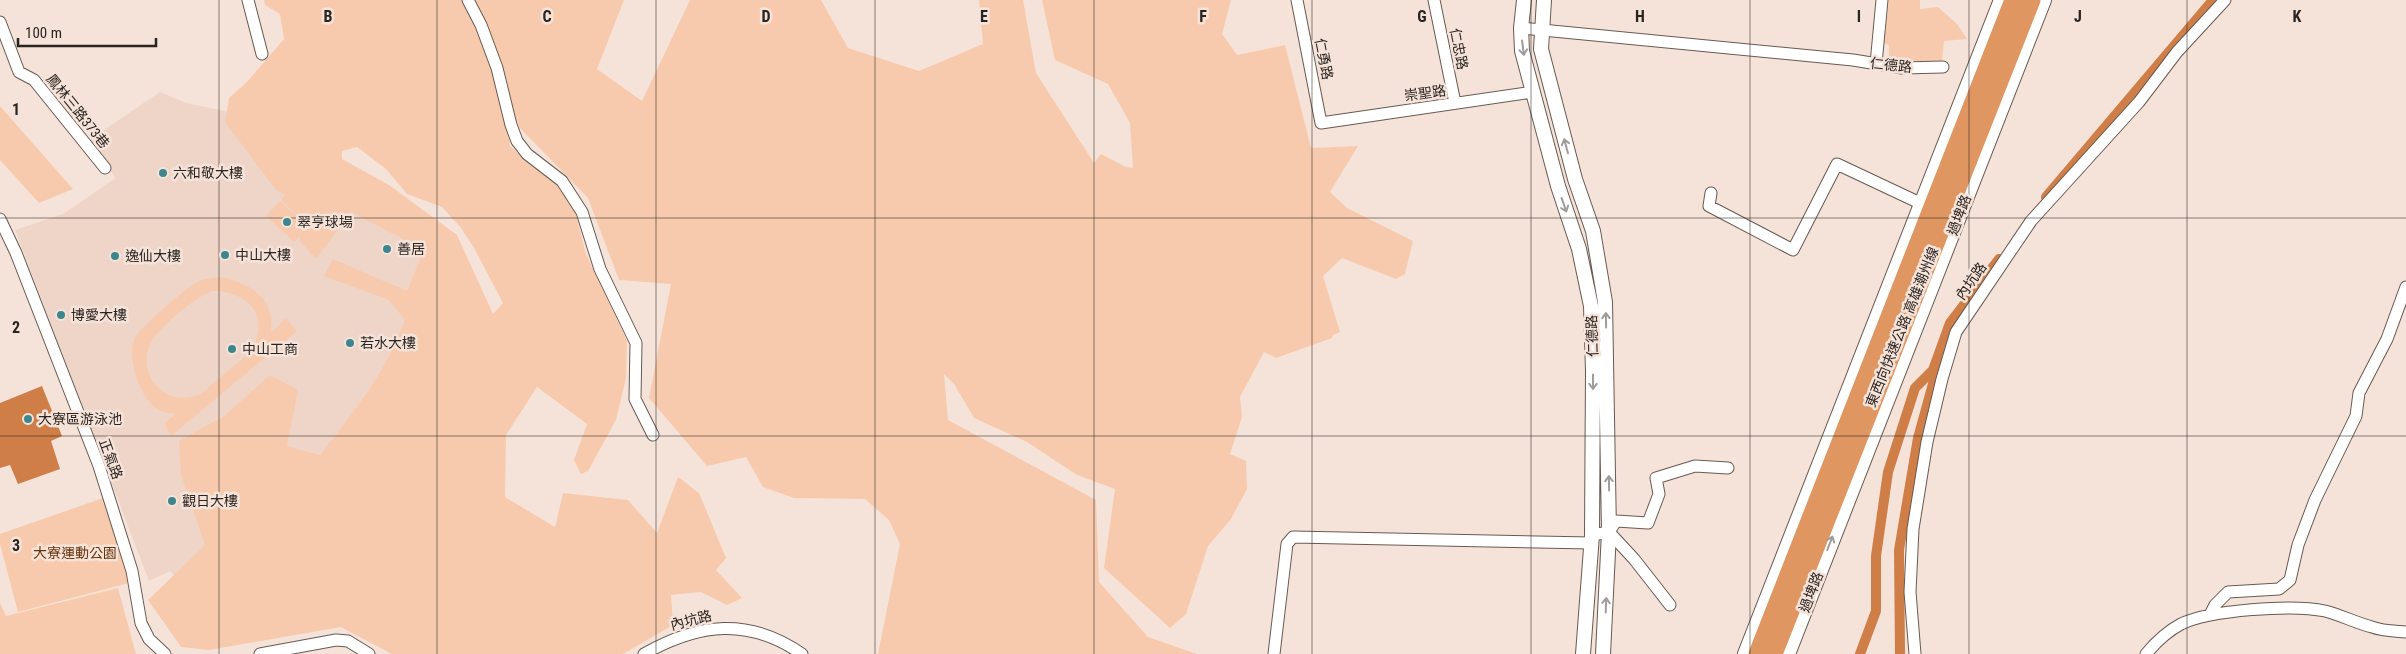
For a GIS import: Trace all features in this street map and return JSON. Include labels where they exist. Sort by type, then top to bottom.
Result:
[{"type":"highway","name":"東西向快速公路 高雄潮州線","points":[[1758,654],[2014,0]]},
{"type":"highway","name":"東西向快速公路 高雄潮州線","points":[[1773,654],[2030,0]]},
{"type":"main road","points":[[1746,654],[2002,0]]},
{"type":"main road","name":"過埤路","points":[[1786,654],[2043,0]]},
{"type":"street","points":[[248,0],[262,54]]},
{"type":"street","points":[[468,0],[481,25],[497,68],[511,126],[517,141],[527,154],[562,182],[582,212],[600,269],[636,342],[635,399],[653,435]]},
{"type":"street","name":"仁勇路","points":[[1297,0],[1321,123]]},
{"type":"street","name":"仁忠路","points":[[1434,0],[1455,104]]},
{"type":"street","name":"仁德路","points":[[1524,0],[1521,28],[1522,51],[1558,186],[1580,249],[1591,306],[1593,371],[1591,539],[1582,654]]},
{"type":"street","name":"仁德路","points":[[1544,0],[1541,49],[1575,178],[1593,231],[1605,302],[1609,532],[1603,654]]},
{"type":"street","points":[[1876,64],[1882,0]]},
{"type":"street","name":"內坑路","points":[[1915,654],[1910,592],[1913,529],[1927,442],[1942,379],[1956,332],[2032,221],[2138,102],[2177,52],[2224,0]]},
{"type":"street","name":"鳳林三路373巷","points":[[0,22],[19,72],[34,80],[105,168]]},
{"type":"street","name":"仁德路","points":[[1521,28],[1902,68],[1943,67]]},
{"type":"street","name":"崇聖路","points":[[1321,123],[1533,92]]},
{"type":"street","points":[[1711,193],[1708,206],[1793,250],[1837,164],[1922,204]]},
{"type":"street","name":"正氣路","points":[[0,219],[16,253],[99,466],[132,571],[140,623],[149,639],[164,654]]},
{"type":"street","points":[[2210,615],[2215,604],[2228,592],[2279,589],[2290,580],[2298,545],[2315,500],[2356,416],[2359,393],[2387,339],[2406,287]]},
{"type":"street","points":[[1274,654],[1287,544],[1293,537],[1591,539],[1609,532],[1616,521],[1648,523],[1659,494],[1656,478],[1695,466],[1728,468]]},
{"type":"street","points":[[1609,532],[1634,559],[1670,605]]},
{"type":"street","points":[[2146,654],[2156,642],[2181,624],[2210,615],[2300,608],[2324,611],[2374,628],[2406,632]]},
{"type":"street","name":"內坑路","points":[[644,654],[670,640],[698,631],[723,627],[748,630],[772,638],[787,644],[802,654]]},
{"type":"street","points":[[260,654],[336,640],[348,641],[369,654]]},
{"type":"shaded area","name":"中山工商","points":[[160,92],[186,103],[225,111],[254,138],[450,241],[395,371],[200,601],[170,571],[149,581],[15,230],[63,214],[116,178],[88,141]]},
{"type":"shaded area","name":"大寮區游泳池","points":[[42,386],[62,436],[51,441],[60,469],[18,484],[10,465],[0,468],[0,403]]},
{"type":"green space","points":[[264,0],[624,0],[597,69],[642,101],[690,0],[821,0],[848,48],[919,71],[983,44],[979,0],[1023,0],[1036,73],[1094,163],[1101,154],[1126,167],[1133,168],[1130,123],[1108,84],[1055,60],[1042,0],[1231,0],[1222,34],[1237,55],[1285,45],[1311,148],[1358,146],[1330,192],[1347,208],[1413,241],[1405,274],[1396,279],[1342,258],[1323,276],[1340,332],[1333,335],[1332,338],[1276,358],[1264,352],[1240,397],[1242,417],[1230,454],[1246,461],[1247,489],[1231,519],[1208,546],[1186,614],[1170,628],[1104,568],[1115,489],[1077,475],[1027,442],[974,418],[954,384],[944,374],[948,420],[1096,500],[1099,582],[1148,637],[1197,654],[878,654],[900,544],[889,520],[865,499],[794,498],[763,487],[746,457],[707,466],[649,398],[671,284],[619,280],[588,198],[519,127],[504,82],[510,146],[533,167],[559,178],[573,204],[586,254],[627,341],[626,378],[616,420],[588,471],[581,474],[574,460],[587,424],[537,387],[506,435],[505,497],[555,527],[563,493],[628,500],[657,533],[678,477],[699,493],[726,558],[716,570],[742,598],[727,605],[701,592],[671,595],[673,625],[623,654],[392,654],[341,627],[209,650],[181,647],[148,600],[205,545],[181,475],[179,441],[224,416],[270,375],[298,390],[287,446],[320,455],[357,407],[379,374],[405,320],[389,300],[324,276],[333,259],[407,291],[424,250],[351,212],[316,259],[299,240],[300,236],[294,242],[266,216],[280,201],[305,223],[281,200],[285,195],[276,190],[225,122],[229,98],[247,82],[284,39],[280,14],[265,5]],"holes":[[[357,147],[386,169],[407,194],[442,207],[461,228],[474,248],[503,303],[493,314],[457,235],[389,185],[342,159],[342,151]]]},
{"type":"green space","points":[[1889,0],[1920,0],[1920,9],[1938,7],[1957,24],[1967,39],[1944,41],[1942,61],[1905,64],[1889,57],[1889,45],[1884,43]]},
{"type":"green space","points":[[0,106],[73,189],[39,203],[0,160]]},
{"type":"green space","points":[[222,277],[243,284],[259,294],[269,310],[271,333],[286,318],[297,331],[171,436],[164,423],[176,414],[166,413],[157,409],[143,392],[133,365],[132,347],[134,340],[152,318],[190,287],[202,280]],"holes":[[[212,291],[225,292],[246,301],[253,308],[257,317],[259,328],[250,352],[202,393],[191,397],[179,398],[169,395],[153,381],[148,370],[149,347],[167,323],[196,300]]]},
{"type":"green space","name":"大寮運動公園","points":[[103,498],[129,583],[18,612],[0,544],[0,534]]},
{"type":"green space","points":[[118,588],[136,654],[0,654],[0,603],[6,616]]},
{"type":"waterway","points":[[2046,197],[2213,0]]},
{"type":"waterway","points":[[1900,654],[1899,550],[1918,438],[1934,380],[1933,370],[1950,323],[1999,259]]},
{"type":"waterway","points":[[1860,654],[1876,611],[1876,556],[1888,472],[1915,388],[1933,370]]},
{"type":"place","name":"六和敬大樓","points":[[163,173]]},
{"type":"place","name":"翠亨球場","points":[[287,222]]},
{"type":"place","name":"善居","points":[[387,249]]},
{"type":"place","name":"中山大樓","points":[[225,255]]},
{"type":"place","name":"逸仙大樓","points":[[115,256]]},
{"type":"place","name":"博愛大樓","points":[[61,315]]},
{"type":"place","name":"若水大樓","points":[[350,343]]},
{"type":"place","name":"中山工商","points":[[232,349]]},
{"type":"place","name":"大寮區游泳池","points":[[28,419]]},
{"type":"place","name":"觀日大樓","points":[[172,501]]}]
